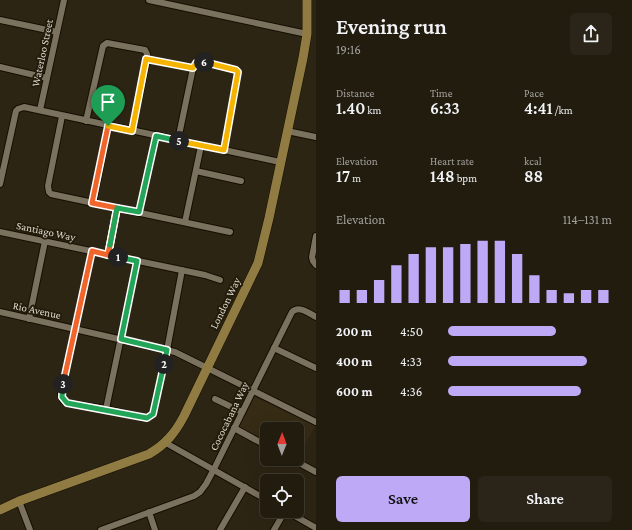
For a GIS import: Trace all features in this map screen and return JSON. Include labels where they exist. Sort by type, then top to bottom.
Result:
[{"type":"street","name":"Waterloo Street","points":[[40,110],[64,0]]},
{"type":"street","points":[[149,0],[307,34]]},
{"type":"street","name":"London Way","points":[[0,510],[15,503],[139,458],[158,449],[166,443],[176,430],[258,263],[307,34],[307,0]]},
{"type":"street","points":[[0,20],[57,32]]},
{"type":"street","points":[[86,121],[101,49],[104,44],[107,42],[145,50],[147,54],[132,131]]},
{"type":"street","points":[[146,59],[193,68]]},
{"type":"street","points":[[178,140],[193,68],[196,63],[202,62],[236,70],[238,72],[224,150]]},
{"type":"street","points":[[0,67],[47,78]]},
{"type":"street","points":[[0,184],[16,111],[24,107],[280,162]]},
{"type":"street","points":[[62,116],[48,190],[51,194],[230,232]]},
{"type":"street","points":[[92,203],[108,126]]},
{"type":"street","points":[[287,131],[316,138]]},
{"type":"street","points":[[139,212],[156,136]]},
{"type":"street","points":[[185,222],[201,146]]},
{"type":"street","points":[[196,171],[241,181]]},
{"type":"street","points":[[108,255],[117,208]]},
{"type":"street","name":"Santiago Way","points":[[0,232],[206,275],[220,280]]},
{"type":"street","points":[[316,236],[312,257],[316,265]]},
{"type":"street","points":[[29,319],[45,241]]},
{"type":"street","points":[[92,251],[62,397],[67,403],[106,409],[144,418],[150,417],[153,414],[182,270]]},
{"type":"street","points":[[106,409],[137,261]]},
{"type":"street","name":"Cococabana Way","points":[[105,529],[194,496],[206,484],[293,310],[301,309],[316,317]]},
{"type":"street","name":"Rio Avenue","points":[[0,312],[121,339],[179,354],[316,422]]},
{"type":"street","points":[[274,348],[316,368]]},
{"type":"street","points":[[215,398],[242,412]]},
{"type":"street","points":[[234,428],[260,442]]},
{"type":"street","points":[[166,443],[260,496]]},
{"type":"street","points":[[304,466],[316,472]]},
{"type":"street","points":[[220,530],[245,487]]},
{"type":"street","points":[[15,503],[30,530]]},
{"type":"street","name":"London Way","points":[[0,506],[15,503]]},
{"type":"street","points":[[149,512],[155,530]]},
{"type":"street","points":[[274,530],[281,518]]},
{"type":"street","points":[[298,518],[316,528]]},
{"type":"shaded area","points":[[254,396],[315,426],[304,447],[304,422],[260,422],[260,438],[239,427]]},
{"type":"route","points":[[108,126],[92,203],[117,208],[108,255],[137,261],[121,339],[167,350],[153,414],[147,418],[106,409],[67,403],[62,400],[61,394],[92,251],[108,255],[117,208],[139,212],[156,136],[224,150],[238,72],[236,70],[202,62],[196,63],[193,68],[146,59],[132,131],[108,126]]}]
